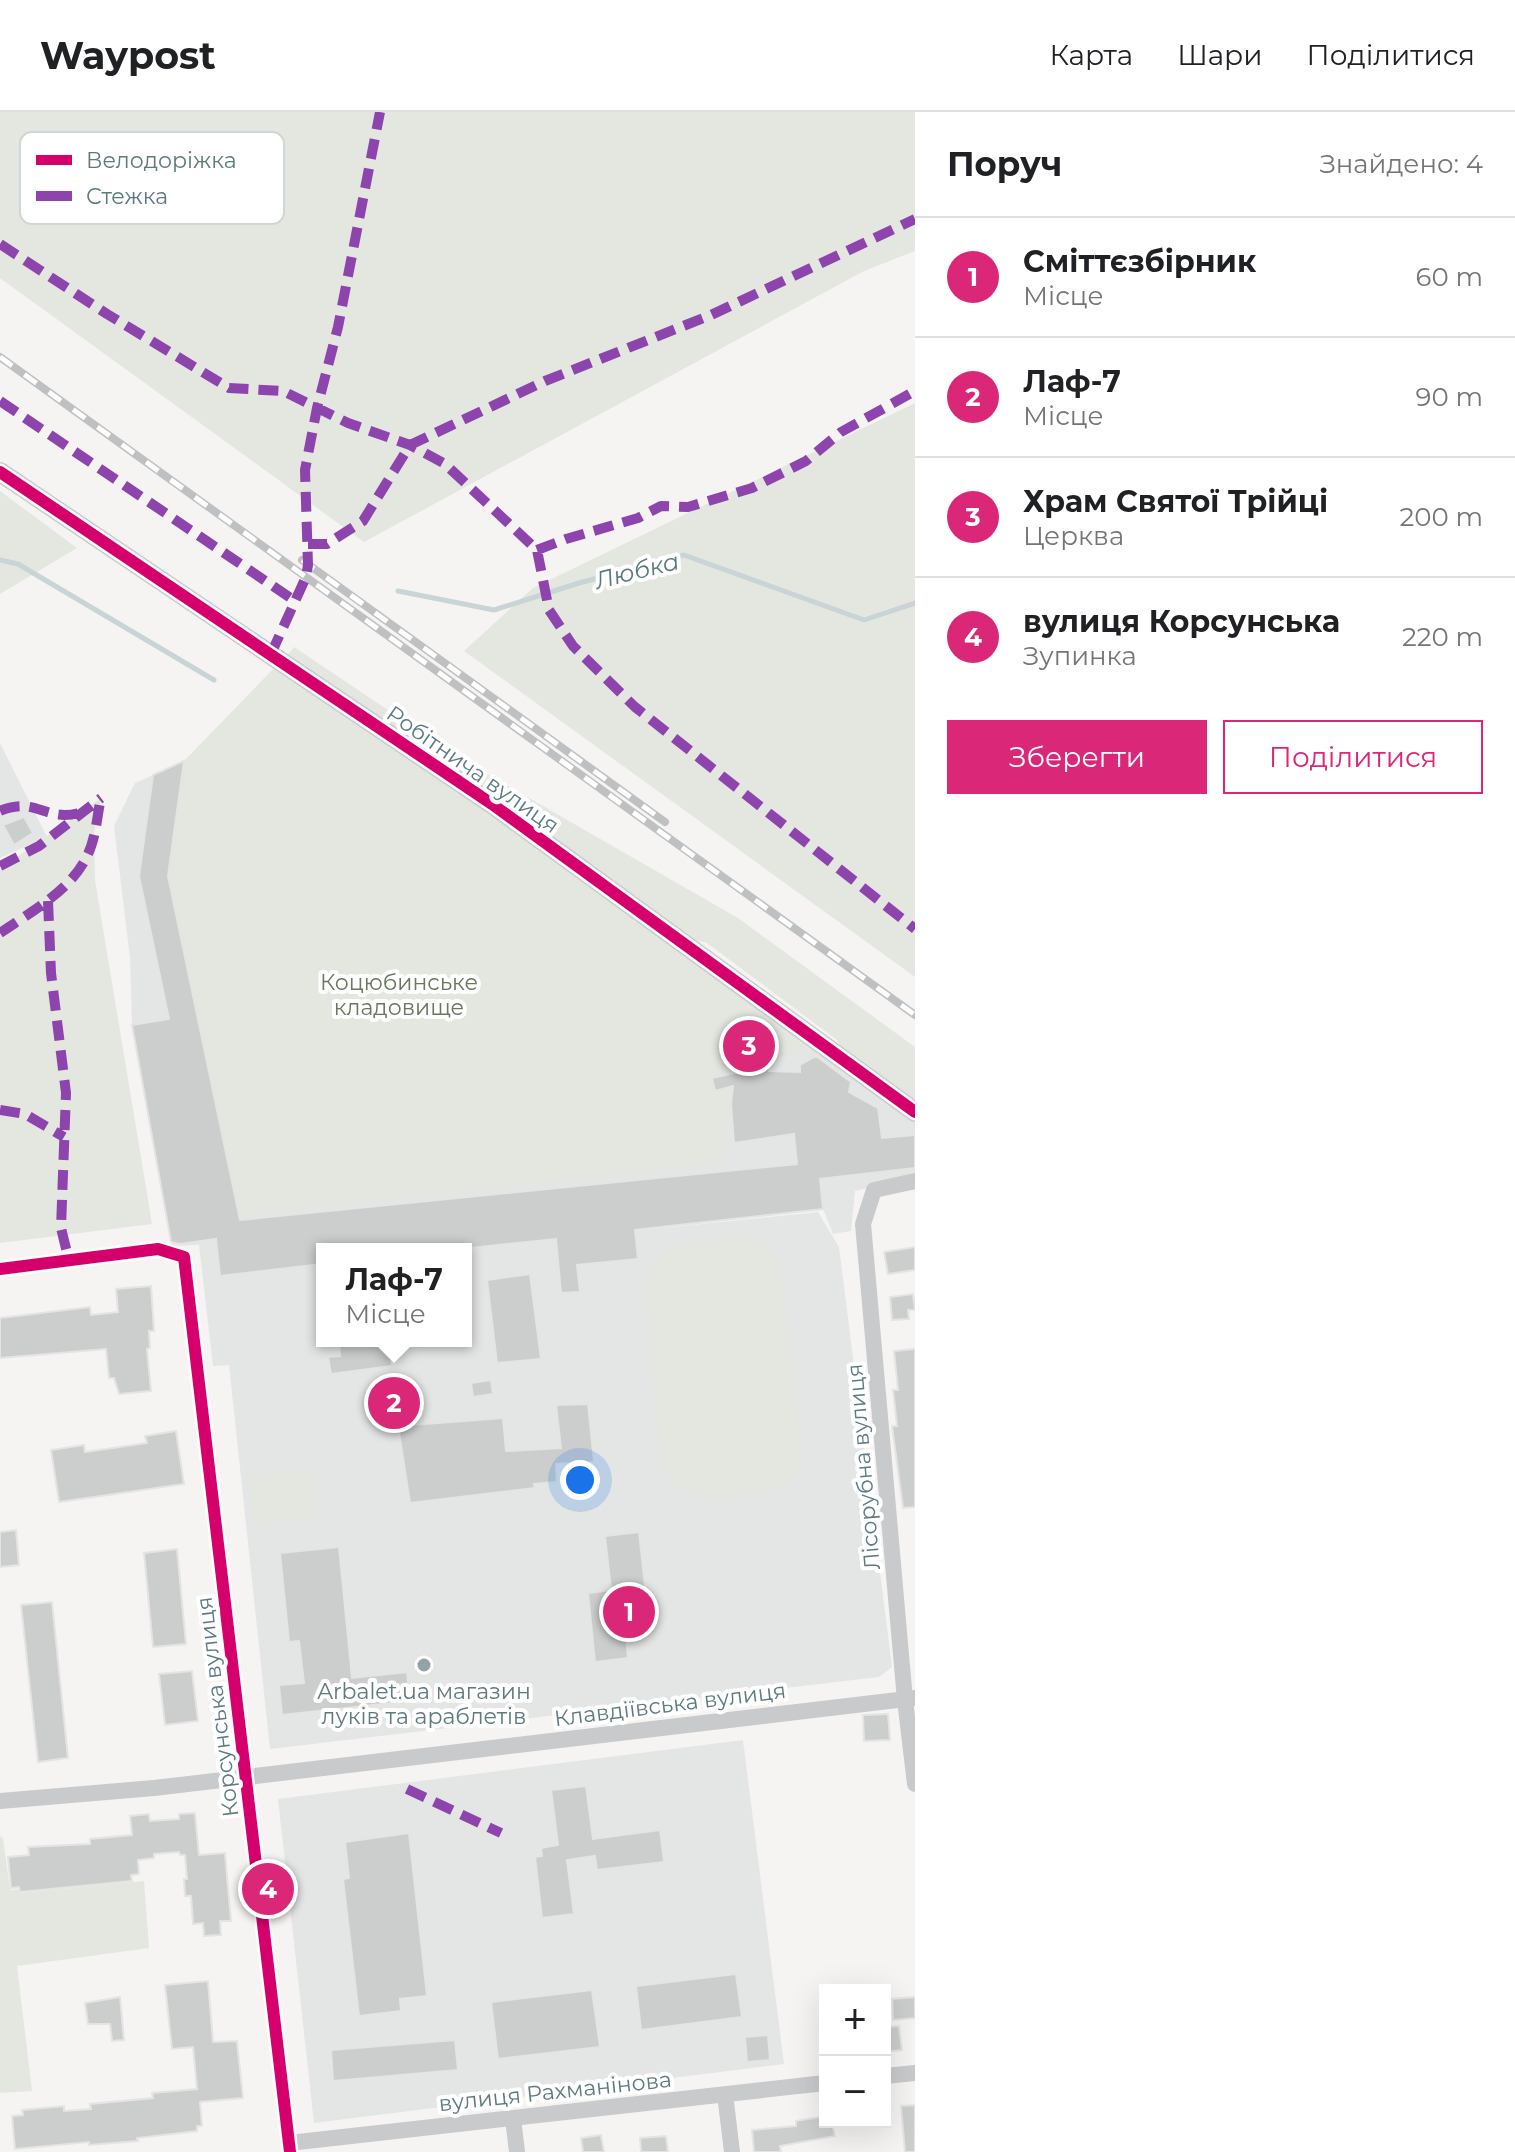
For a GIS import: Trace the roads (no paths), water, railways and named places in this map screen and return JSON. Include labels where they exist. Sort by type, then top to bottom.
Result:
[{"type":"street","name":"Робітнича вулиця","points":[[0,472],[492,804],[915,1112]]},
{"type":"street","name":"Лісорубна вулиця","points":[[915,1181],[874,1190],[863,1224],[910,1699],[915,1784]]},
{"type":"street","name":"Корсунська вулиця","points":[[0,1269],[158,1249],[184,1257],[290,2147]]},
{"type":"street","name":"Клавдіївська вулиця","points":[[0,1801],[246,1777],[910,1699]]},
{"type":"street","points":[[891,2075],[915,2073]]},
{"type":"street","name":"вулиця Рахманінова","points":[[290,2147],[819,2084]]},
{"type":"street","points":[[725,2094],[732,2152]]},
{"type":"street","points":[[513,2118],[517,2152]]},
{"type":"waterway","name":"Любка","points":[[398,591],[494,610],[684,555],[864,620],[915,603]]},
{"type":"waterway","name":"Любка","points":[[0,560],[18,564],[214,680]]},
{"type":"railway","points":[[0,357],[915,1015]]},
{"type":"railway","points":[[302,560],[665,822]]},
{"type":"place","name":"Храм Святої Трійці","points":[[749,1046]]},
{"type":"place","name":"Лаф-7","points":[[394,1403]]},
{"type":"place","name":"Сміттєзбірник","points":[[629,1612]]},
{"type":"place","name":"Arbalet.ua магазин луків та араблетів","points":[[424,1665]]},
{"type":"place","name":"вулиця Корсунська","points":[[268,1889]]},
{"type":"park label","name":"Коцюбинське кладовище","points":[[399,994]]}]
